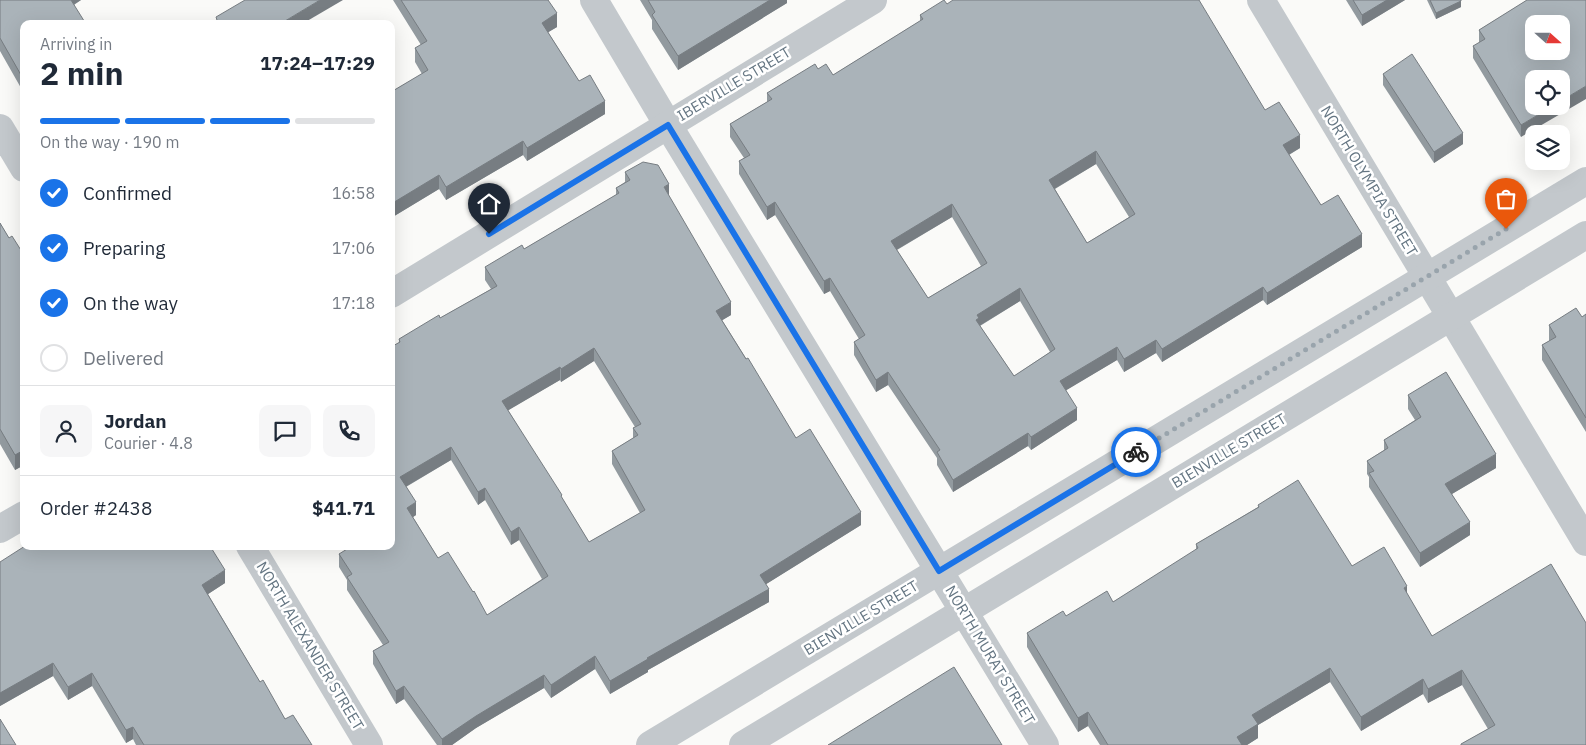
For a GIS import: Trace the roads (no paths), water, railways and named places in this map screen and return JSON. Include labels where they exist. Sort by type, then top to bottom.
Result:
[{"type":"street","name":"NORTH MURAT STREET","points":[[594,0],[1045,745]]},
{"type":"street","name":"IBERVILLE STREET","points":[[395,292],[873,0]]},
{"type":"street","name":"NORTH OLYMPIA STREET","points":[[1261,0],[1586,542]]},
{"type":"street","points":[[0,128],[20,161]]},
{"type":"street","name":"BIENVILLE STREET","points":[[650,745],[1586,181]]},
{"type":"street","name":"BIENVILLE STREET","points":[[743,745],[1586,235]]},
{"type":"street","points":[[0,529],[20,517]]},
{"type":"street","name":"NORTH ALEXANDER STREET","points":[[252,550],[369,745]]}]
